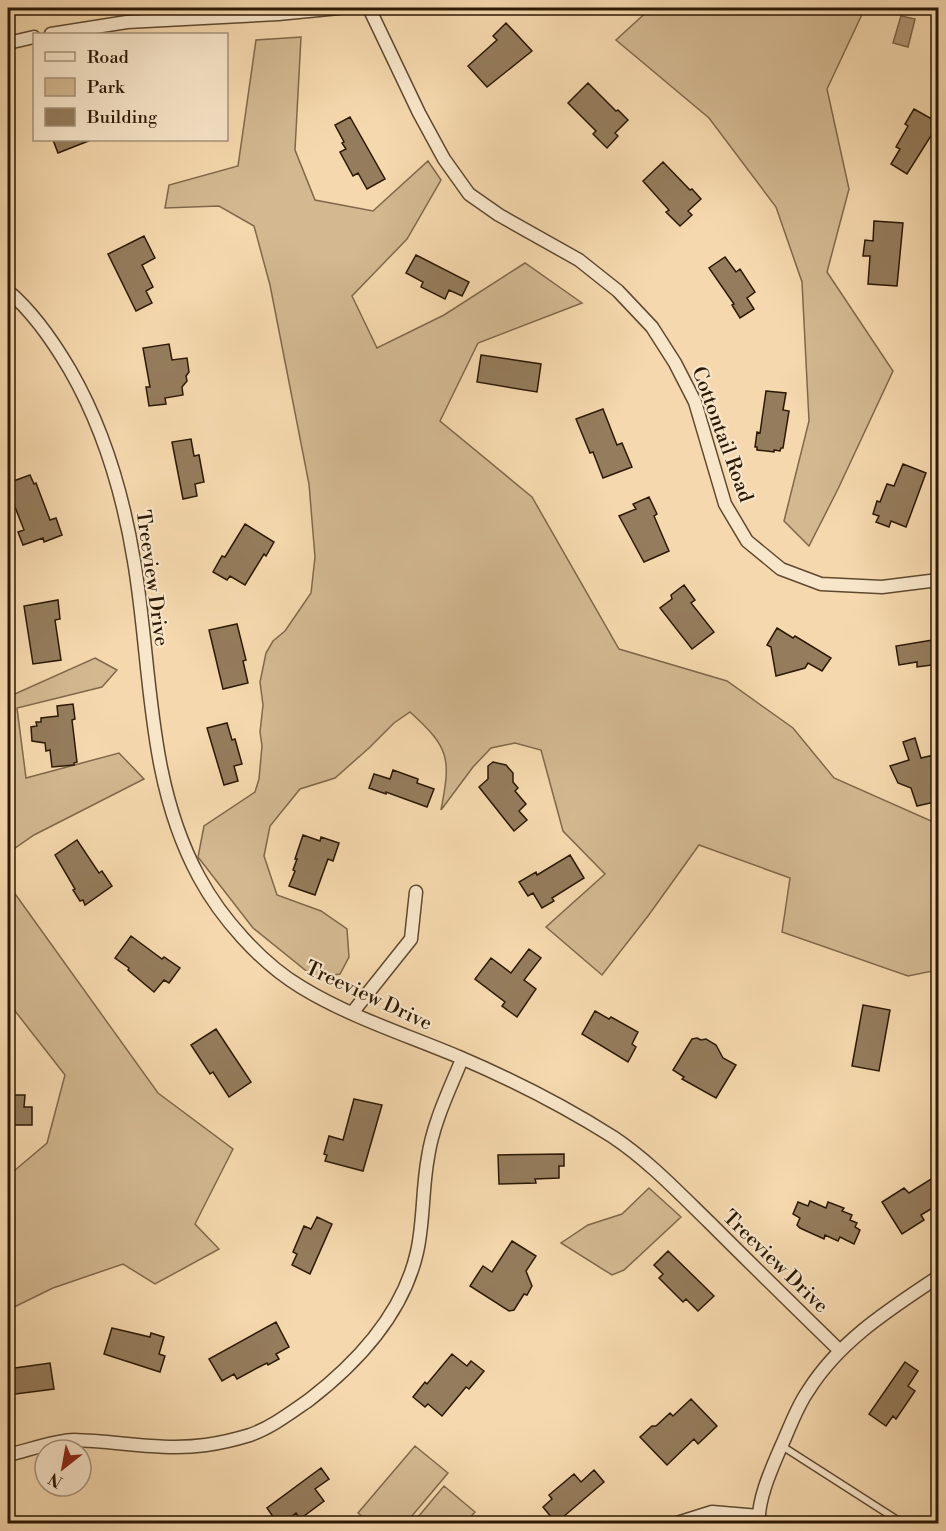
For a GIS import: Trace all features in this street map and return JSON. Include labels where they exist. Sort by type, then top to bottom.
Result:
[{"type":"street","points":[[57,33],[127,22],[278,14],[339,8]]},
{"type":"street","name":"Cottontail Road","points":[[369,8],[419,113],[444,159],[469,194],[500,215],[579,260],[618,291],[652,327],[675,363],[695,402],[725,504],[747,541],[781,569],[821,584],[882,587],[939,580]]},
{"type":"street","points":[[8,43],[33,37]]},
{"type":"street","name":"Treeview Drive","points":[[8,291],[20,301],[57,347],[83,393],[105,446],[121,497],[134,562],[154,730],[163,778],[178,832],[190,859],[225,919],[259,954],[299,986],[352,1013],[462,1059],[560,1104],[618,1140],[667,1181],[839,1350]]},
{"type":"street","points":[[352,1013],[411,939],[416,892]]},
{"type":"street","points":[[8,1455],[71,1440],[161,1447],[206,1445],[250,1435],[282,1420],[330,1384],[352,1364],[380,1330],[404,1290],[416,1253],[428,1158],[435,1128],[462,1059]]},
{"type":"street","points":[[674,1524],[712,1512],[759,1520],[770,1471],[807,1391],[839,1350],[896,1305],[939,1278]]},
{"type":"lane","points":[[782,1446],[899,1521],[915,1522]]},
{"type":"green space","points":[[651,8],[865,8],[827,89],[849,189],[827,272],[893,371],[809,546],[784,521],[809,421],[802,282],[776,207],[709,118],[616,40]]},
{"type":"green space","points":[[301,37],[295,150],[315,200],[373,211],[428,161],[441,180],[407,239],[352,296],[377,348],[444,315],[525,263],[582,303],[478,343],[440,421],[532,497],[619,649],[727,681],[793,728],[834,778],[938,824],[938,970],[908,976],[782,932],[790,878],[699,845],[602,975],[546,927],[605,874],[563,831],[541,750],[515,743],[491,748],[473,767],[441,810],[446,778],[444,755],[433,735],[410,712],[394,723],[335,778],[300,789],[270,826],[264,856],[277,895],[321,911],[347,929],[349,957],[340,974],[315,978],[253,928],[198,857],[204,826],[255,792],[259,779],[262,746],[260,732],[263,705],[260,682],[266,653],[273,641],[285,631],[311,593],[315,557],[309,484],[270,285],[254,226],[219,206],[165,208],[169,185],[238,166],[256,40]]},
{"type":"green space","points":[[95,658],[117,670],[102,687],[17,708],[26,778],[119,753],[144,779],[34,835],[8,853],[8,697]]},
{"type":"green space","points":[[8,884],[158,1093],[233,1149],[195,1224],[219,1249],[155,1284],[123,1264],[53,1288],[8,1310],[8,1176],[47,1143],[65,1075],[8,1002]]},
{"type":"green space","points":[[649,1188],[681,1217],[624,1270],[612,1275],[561,1243],[588,1225],[622,1214]]},
{"type":"green space","points":[[415,1446],[448,1473],[406,1523],[370,1523],[358,1513]]},
{"type":"green space","points":[[444,1486],[475,1512],[465,1523],[413,1523]]},
{"type":"shaded area","points":[[901,16],[915,19],[908,47],[893,43]]},
{"type":"building","points":[[506,23],[532,51],[487,87],[468,66],[497,40],[493,36]]},
{"type":"building","points":[[588,83],[628,120],[615,133],[618,136],[607,148],[593,134],[596,131],[568,103]]},
{"type":"building","points":[[914,109],[939,123],[907,174],[891,164],[900,149],[896,147],[908,126],[905,124]]},
{"type":"building","points":[[350,117],[385,179],[367,189],[358,173],[353,176],[340,152],[346,149],[335,125]]},
{"type":"building","points":[[53,141],[88,141],[58,153]]},
{"type":"building","points":[[663,162],[701,199],[688,211],[692,215],[680,226],[666,212],[669,210],[643,181]]},
{"type":"building","points":[[874,221],[903,223],[897,286],[868,284],[870,256],[863,256],[865,240],[873,241]]},
{"type":"building","points":[[144,236],[155,258],[142,265],[153,287],[146,291],[152,303],[136,311],[108,254]]},
{"type":"building","points":[[416,255],[469,282],[462,296],[449,290],[445,299],[421,287],[423,282],[406,273]]},
{"type":"building","points":[[725,257],[736,272],[740,269],[755,292],[747,298],[754,309],[740,318],[732,305],[734,304],[709,268]]},
{"type":"building","points":[[169,344],[172,360],[187,358],[189,372],[186,376],[187,381],[182,387],[183,395],[165,398],[166,404],[149,406],[146,387],[150,387],[143,348]]},
{"type":"building","points":[[481,355],[541,364],[537,392],[477,382]]},
{"type":"building","points":[[766,391],[786,393],[783,410],[789,411],[783,448],[780,451],[757,450],[755,447],[757,432],[760,433]]},
{"type":"building","points":[[603,409],[617,445],[622,443],[632,467],[603,478],[576,419]]},
{"type":"building","points":[[191,439],[194,456],[199,455],[204,482],[195,484],[197,496],[183,499],[172,442]]},
{"type":"building","points":[[903,464],[926,473],[906,527],[891,521],[889,527],[876,522],[879,516],[873,514],[877,501],[880,502],[887,484],[894,486]]},
{"type":"building","points":[[30,475],[34,484],[36,483],[50,520],[56,518],[62,535],[44,542],[43,538],[23,545],[18,532],[24,530],[15,507],[10,508],[8,494],[12,493],[8,483]]},
{"type":"building","points":[[649,497],[657,514],[654,516],[669,551],[644,562],[619,516],[636,509],[633,504]]},
{"type":"building","points":[[245,524],[274,542],[245,585],[230,576],[227,580],[213,572]]},
{"type":"building","points":[[684,585],[695,600],[691,603],[714,632],[692,649],[660,608],[672,599],[671,595]]},
{"type":"building","points":[[58,600],[60,619],[55,620],[61,660],[33,664],[24,606]]},
{"type":"building","points":[[237,624],[246,660],[243,661],[248,683],[223,689],[209,630]]},
{"type":"building","points":[[777,628],[831,658],[822,671],[808,663],[805,668],[776,676],[771,647],[767,645]]},
{"type":"building","points":[[939,639],[939,664],[917,667],[917,662],[899,665],[896,646]]},
{"type":"building","points":[[73,704],[75,719],[72,720],[77,762],[74,765],[52,767],[50,750],[46,751],[45,743],[32,741],[31,727],[37,726],[36,722],[41,722],[41,718],[58,716],[57,706]]},
{"type":"building","points":[[227,723],[232,740],[235,739],[242,764],[234,766],[238,781],[224,785],[207,728]]},
{"type":"building","points":[[915,738],[921,758],[934,755],[939,769],[939,801],[917,806],[911,788],[898,783],[890,766],[909,760],[903,742]]},
{"type":"building","points":[[493,762],[506,765],[513,773],[513,782],[518,788],[515,791],[526,804],[519,811],[527,820],[514,831],[479,787],[488,779],[488,766]]},
{"type":"building","points":[[393,770],[418,779],[417,783],[434,789],[427,807],[369,788],[374,774],[390,779]]},
{"type":"building","points":[[303,835],[320,841],[321,837],[339,843],[333,861],[328,859],[315,895],[289,886],[295,871],[293,870],[297,859],[295,859]]},
{"type":"building","points":[[77,840],[99,873],[102,871],[112,886],[85,905],[73,890],[75,889],[55,855]]},
{"type":"building","points":[[570,855],[584,878],[552,898],[554,901],[542,908],[533,893],[528,896],[519,882],[536,872],[537,875]]},
{"type":"building","points":[[131,936],[162,959],[164,957],[180,968],[169,983],[164,980],[154,992],[115,958]]},
{"type":"building","points":[[529,949],[541,958],[524,980],[536,989],[517,1017],[502,1006],[505,1002],[475,979],[491,958],[511,973]]},
{"type":"building","points":[[863,1005],[890,1010],[879,1071],[852,1066]]},
{"type":"building","points":[[595,1011],[638,1032],[632,1044],[636,1047],[628,1062],[582,1034]]},
{"type":"building","points":[[216,1029],[251,1082],[229,1097],[213,1072],[210,1074],[191,1045]]},
{"type":"building","points":[[692,1039],[706,1039],[716,1045],[723,1058],[736,1065],[716,1098],[682,1079],[684,1077],[673,1070]]},
{"type":"building","points":[[8,1095],[25,1095],[24,1107],[32,1107],[32,1125],[8,1125]]},
{"type":"building","points":[[354,1099],[382,1105],[363,1171],[325,1161],[327,1155],[324,1154],[329,1136],[343,1140]]},
{"type":"building","points":[[564,1154],[564,1166],[559,1166],[559,1178],[535,1179],[536,1183],[499,1184],[498,1155]]},
{"type":"building","points":[[939,1174],[939,1204],[921,1215],[924,1220],[902,1234],[882,1202],[904,1188],[909,1193]]},
{"type":"building","points":[[810,1201],[826,1208],[828,1202],[844,1208],[842,1211],[852,1215],[850,1220],[857,1223],[855,1227],[860,1230],[854,1244],[840,1237],[838,1241],[825,1235],[824,1239],[800,1228],[797,1225],[800,1218],[793,1214],[798,1202],[808,1206]]},
{"type":"building","points":[[317,1217],[332,1224],[310,1274],[292,1265],[297,1254],[293,1252],[304,1226],[311,1229]]},
{"type":"building","points":[[512,1241],[536,1256],[526,1271],[532,1286],[514,1310],[509,1311],[470,1286],[483,1266],[492,1272]]},
{"type":"building","points":[[668,1251],[714,1296],[698,1311],[686,1299],[683,1302],[659,1278],[663,1274],[654,1265]]},
{"type":"building","points":[[276,1322],[289,1347],[276,1354],[279,1359],[237,1379],[234,1374],[222,1381],[209,1359]]},
{"type":"building","points":[[112,1328],[150,1337],[151,1333],[164,1337],[159,1354],[165,1356],[160,1372],[104,1354]]},
{"type":"building","points":[[452,1354],[467,1366],[471,1361],[484,1371],[469,1389],[466,1387],[442,1416],[428,1404],[425,1407],[413,1397]]},
{"type":"building","points":[[905,1362],[918,1371],[908,1386],[915,1391],[896,1419],[893,1416],[886,1426],[869,1414]]},
{"type":"building","points":[[50,1363],[54,1389],[8,1395],[8,1369]]},
{"type":"building","points":[[691,1399],[717,1426],[698,1444],[694,1439],[667,1465],[640,1437],[670,1413],[673,1416]]},
{"type":"building","points":[[321,1468],[329,1479],[315,1489],[324,1501],[300,1519],[296,1513],[282,1524],[278,1524],[267,1508]]},
{"type":"building","points":[[594,1470],[604,1482],[556,1523],[543,1507],[552,1499],[549,1495],[574,1474],[581,1482]]}]
